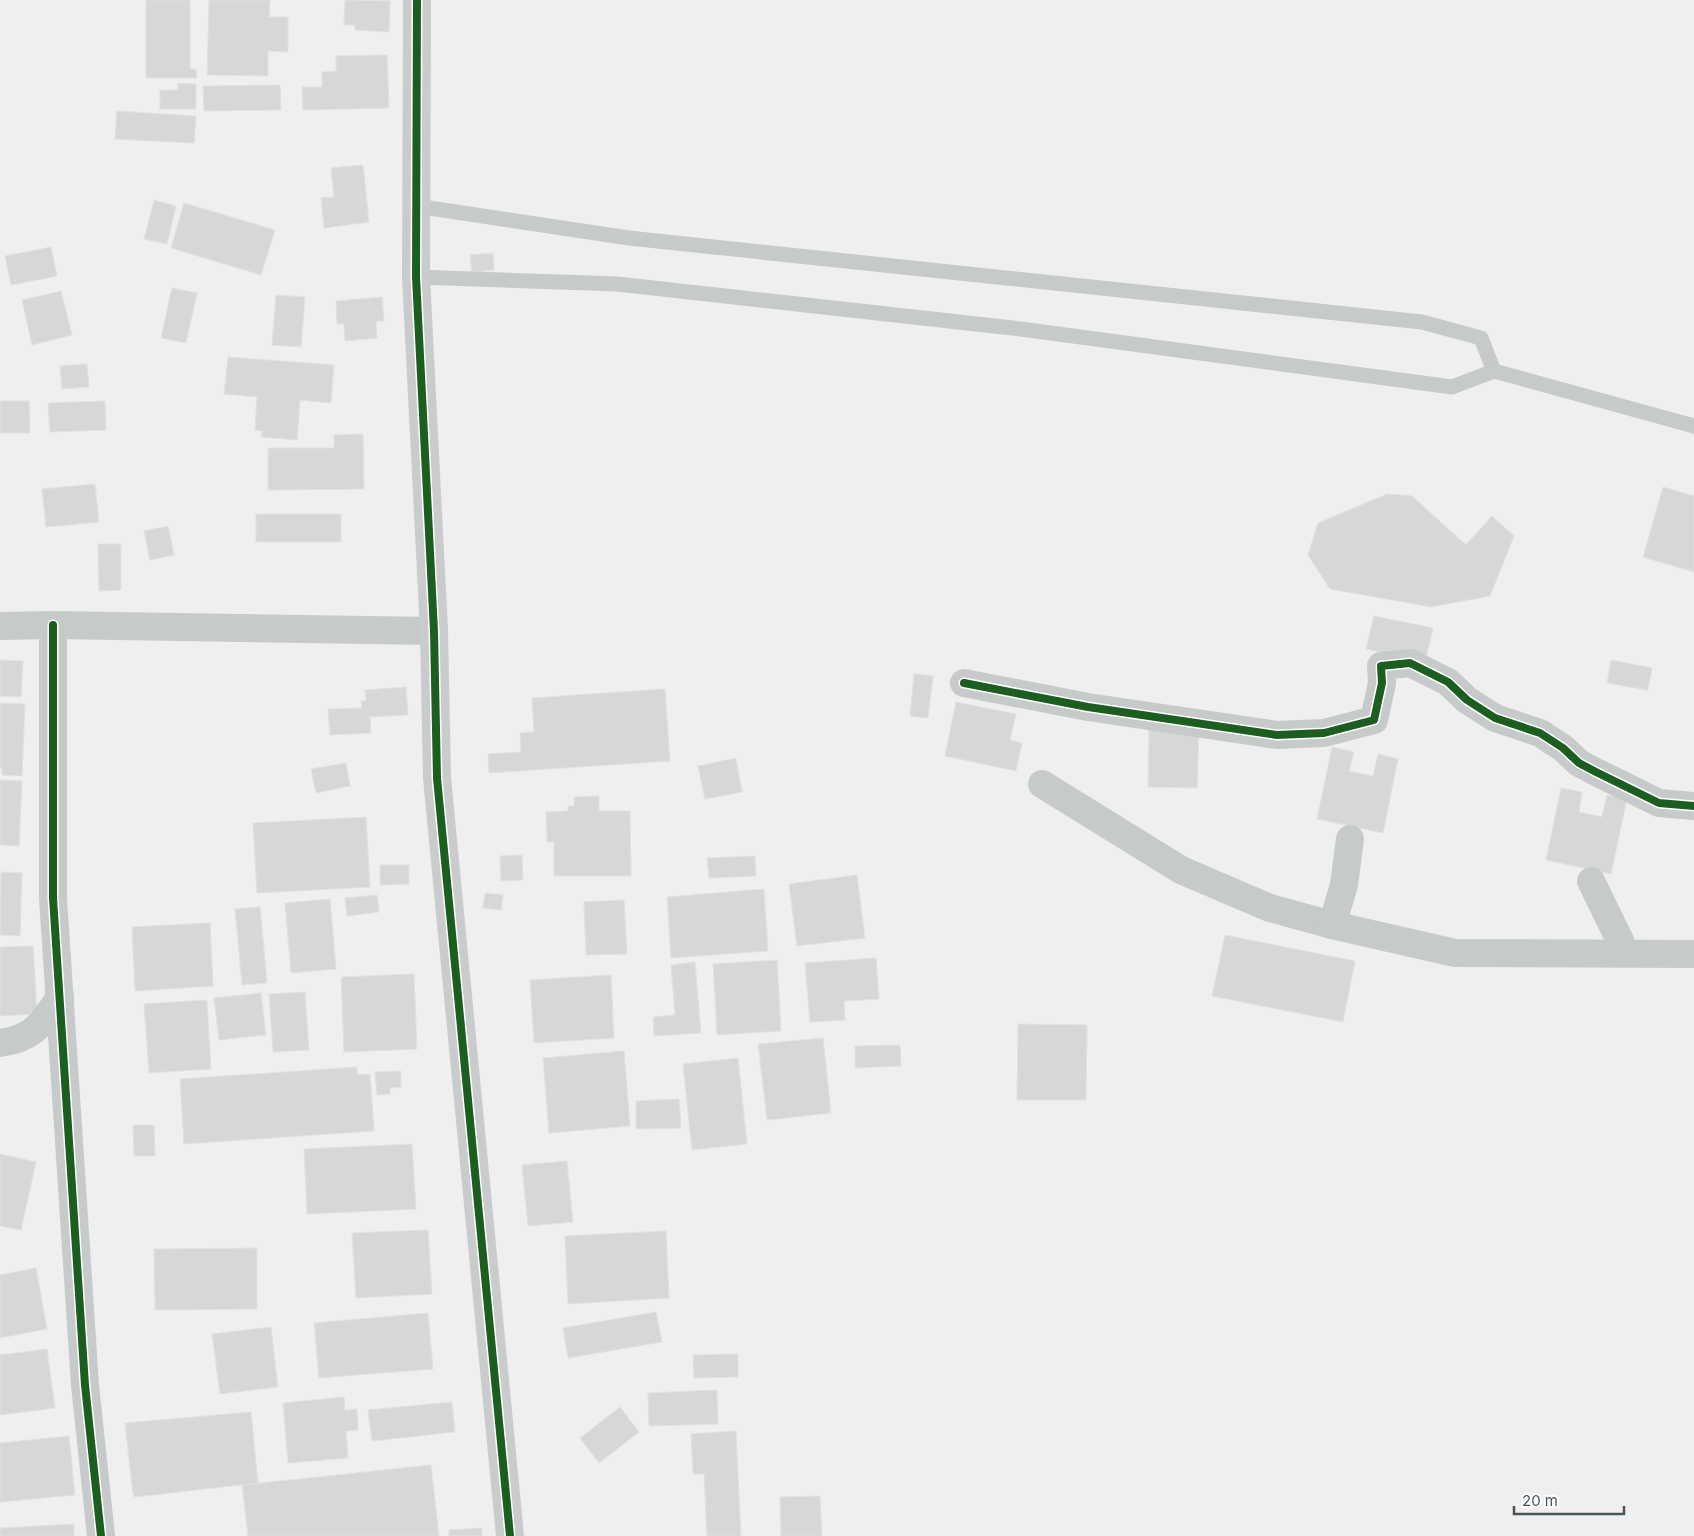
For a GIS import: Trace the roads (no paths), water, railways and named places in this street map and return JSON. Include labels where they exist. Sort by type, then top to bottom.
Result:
[{"type":"street","points":[[417,0],[416,277],[434,631],[437,778],[510,1536]]},
{"type":"street","points":[[0,626],[53,624],[434,631]]},
{"type":"street","points":[[53,624],[53,898],[86,1385],[101,1536]]},
{"type":"street","points":[[964,683],[1088,707],[1277,734],[1324,733],[1374,720],[1382,683],[1381,666],[1410,663],[1448,682],[1468,700],[1495,718],[1540,733],[1563,748],[1579,763],[1596,772],[1659,803],[1694,806]]},
{"type":"street","points":[[1042,784],[1181,870],[1270,908],[1332,925],[1455,953],[1694,954]]},
{"type":"street","points":[[1332,925],[1344,885],[1350,839]]},
{"type":"street","points":[[1591,881],[1626,953]]},
{"type":"street","points":[[0,1043],[11,1041],[38,1029],[60,997]]},
{"type":"lane","points":[[416,206],[629,238],[1422,322],[1481,338],[1494,371]]},
{"type":"lane","points":[[416,277],[617,284],[1021,330],[1452,387],[1494,371],[1694,426]]}]
